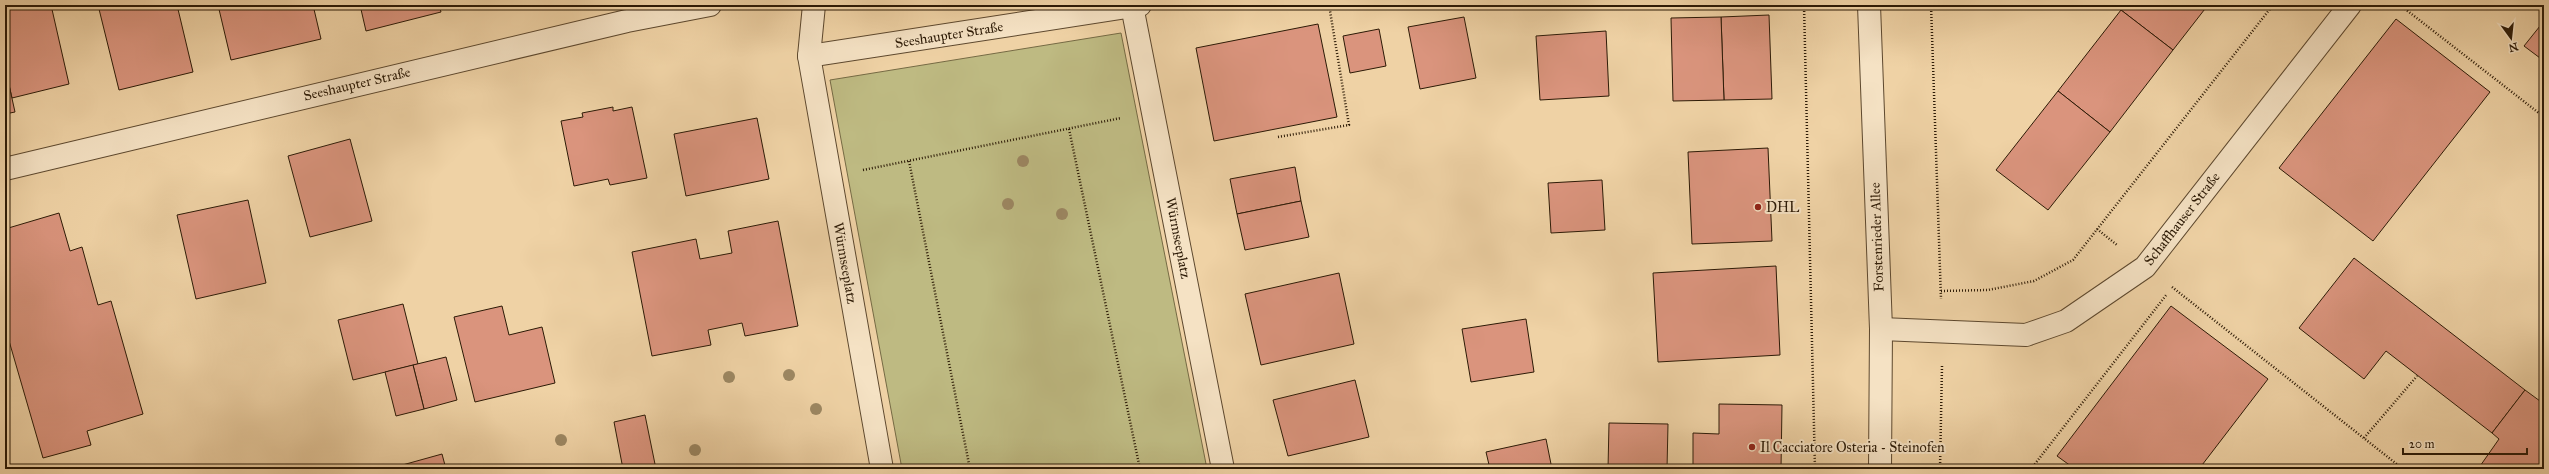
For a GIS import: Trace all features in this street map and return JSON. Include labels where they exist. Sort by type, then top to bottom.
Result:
[{"type":"street","name":"Seeshaupter Straße","points":[[5,169],[627,21],[710,5]]},
{"type":"street","points":[[809,56],[814,5]]},
{"type":"street","name":"Forstenrieder Allee","points":[[1869,5],[1881,329],[1880,469]]},
{"type":"street","name":"Schaffhauser Straße","points":[[1881,329],[1943,333],[2026,335],[2066,321],[2145,267],[2350,5]]},
{"type":"street","name":"Seeshaupter Straße","points":[[809,56],[1136,6]]},
{"type":"street","name":"Würmseeplatz","points":[[1136,6],[1153,112],[1223,469]]},
{"type":"street","name":"Würmseeplatz","points":[[809,56],[882,469]]},
{"type":"path","points":[[1278,137],[1349,125],[1329,5]]},
{"type":"path","points":[[1804,5],[1815,469]]},
{"type":"path","points":[[1932,5],[1943,333],[1940,469]]},
{"type":"path","points":[[1941,291],[1988,290],[2034,281],[2073,260],[2272,5]]},
{"type":"path","points":[[2400,5],[2544,117]]},
{"type":"path","points":[[830,176],[1153,112]]},
{"type":"path","points":[[1070,129],[1140,469]]},
{"type":"path","points":[[909,161],[970,469]]},
{"type":"path","points":[[2097,229],[2403,469]]},
{"type":"path","points":[[2031,469],[2172,288]]},
{"type":"path","points":[[2364,438],[2417,376]]},
{"type":"shaded area","points":[[1121,33],[1207,469],[902,469],[830,80]]},
{"type":"building","points":[[21,5],[51,5],[69,84],[12,98],[5,67],[5,8]]},
{"type":"building","points":[[98,5],[177,5],[193,72],[119,90]]},
{"type":"building","points":[[218,5],[313,5],[321,39],[231,60]]},
{"type":"building","points":[[360,5],[439,5],[441,12],[366,31]]},
{"type":"building","points":[[2125,5],[2208,5],[2173,50],[2121,10]]},
{"type":"building","points":[[2121,10],[2173,50],[2110,132],[2058,91]]},
{"type":"building","points":[[1769,15],[1772,99],[1724,100],[1721,17]]},
{"type":"building","points":[[1464,17],[1476,78],[1420,89],[1408,27]]},
{"type":"building","points":[[1721,17],[1724,100],[1673,101],[1671,18]]},
{"type":"building","points":[[2396,19],[2490,92],[2373,241],[2279,168]]},
{"type":"building","points":[[2544,21],[2544,61],[2524,46]]},
{"type":"building","points":[[1318,24],[1337,117],[1214,141],[1196,48]]},
{"type":"building","points":[[1379,29],[1386,66],[1350,73],[1343,36]]},
{"type":"building","points":[[1606,31],[1609,96],[1540,100],[1536,36]]},
{"type":"building","points":[[5,67],[15,112],[5,114]]},
{"type":"building","points":[[2058,91],[2110,132],[2048,210],[1996,170]]},
{"type":"building","points":[[613,107],[613,111],[632,107],[647,178],[610,185],[608,179],[574,186],[561,121],[583,117],[582,113]]},
{"type":"building","points":[[757,118],[769,179],[686,196],[674,134]]},
{"type":"building","points":[[350,139],[372,221],[310,237],[288,156]]},
{"type":"building","points":[[1768,148],[1772,241],[1692,244],[1688,152]]},
{"type":"building","points":[[1295,167],[1301,201],[1237,214],[1230,179]]},
{"type":"building","points":[[1602,180],[1605,230],[1551,233],[1548,183]]},
{"type":"building","points":[[248,200],[266,283],[196,299],[177,215]]},
{"type":"building","points":[[1301,201],[1309,237],[1245,250],[1237,214]]},
{"type":"building","points":[[59,213],[70,251],[82,247],[98,305],[111,301],[143,414],[87,431],[91,445],[43,458],[5,327],[5,229]]},
{"type":"building","points":[[778,221],[798,326],[745,336],[742,323],[708,330],[711,345],[652,356],[632,252],[696,239],[700,259],[732,253],[728,231]]},
{"type":"building","points":[[2354,258],[2525,390],[2492,433],[2386,351],[2364,379],[2299,328]]},
{"type":"building","points":[[1776,266],[1780,355],[1658,362],[1653,273]]},
{"type":"building","points":[[1339,273],[1354,344],[1261,365],[1245,294]]},
{"type":"building","points":[[403,304],[418,364],[353,380],[338,320]]},
{"type":"building","points":[[502,306],[509,335],[542,327],[555,383],[475,402],[454,317]]},
{"type":"building","points":[[2171,306],[2268,379],[2199,469],[2075,469],[2057,456]]},
{"type":"building","points":[[1526,319],[1534,372],[1471,382],[1462,329]]},
{"type":"building","points":[[446,357],[457,400],[424,409],[413,365]]},
{"type":"building","points":[[413,365],[424,409],[396,416],[385,372]]},
{"type":"building","points":[[1355,380],[1369,437],[1288,456],[1273,400]]},
{"type":"building","points":[[2525,390],[2544,404],[2544,469],[2478,469],[2499,439],[2492,433]]},
{"type":"building","points":[[1719,404],[1782,405],[1781,469],[1693,469],[1693,433],[1719,434]]},
{"type":"building","points":[[645,415],[656,469],[623,469],[614,422]]},
{"type":"building","points":[[1609,423],[1668,424],[1667,469],[1608,469]]},
{"type":"building","points":[[1546,439],[1552,469],[1490,469],[1486,452]]},
{"type":"building","points":[[442,454],[446,469],[388,469]]},
{"type":"place","name":"DHL","points":[[1758,207]]},
{"type":"place","name":"Il Cacciatore Osteria - Steinofen","points":[[1752,447]]}]
